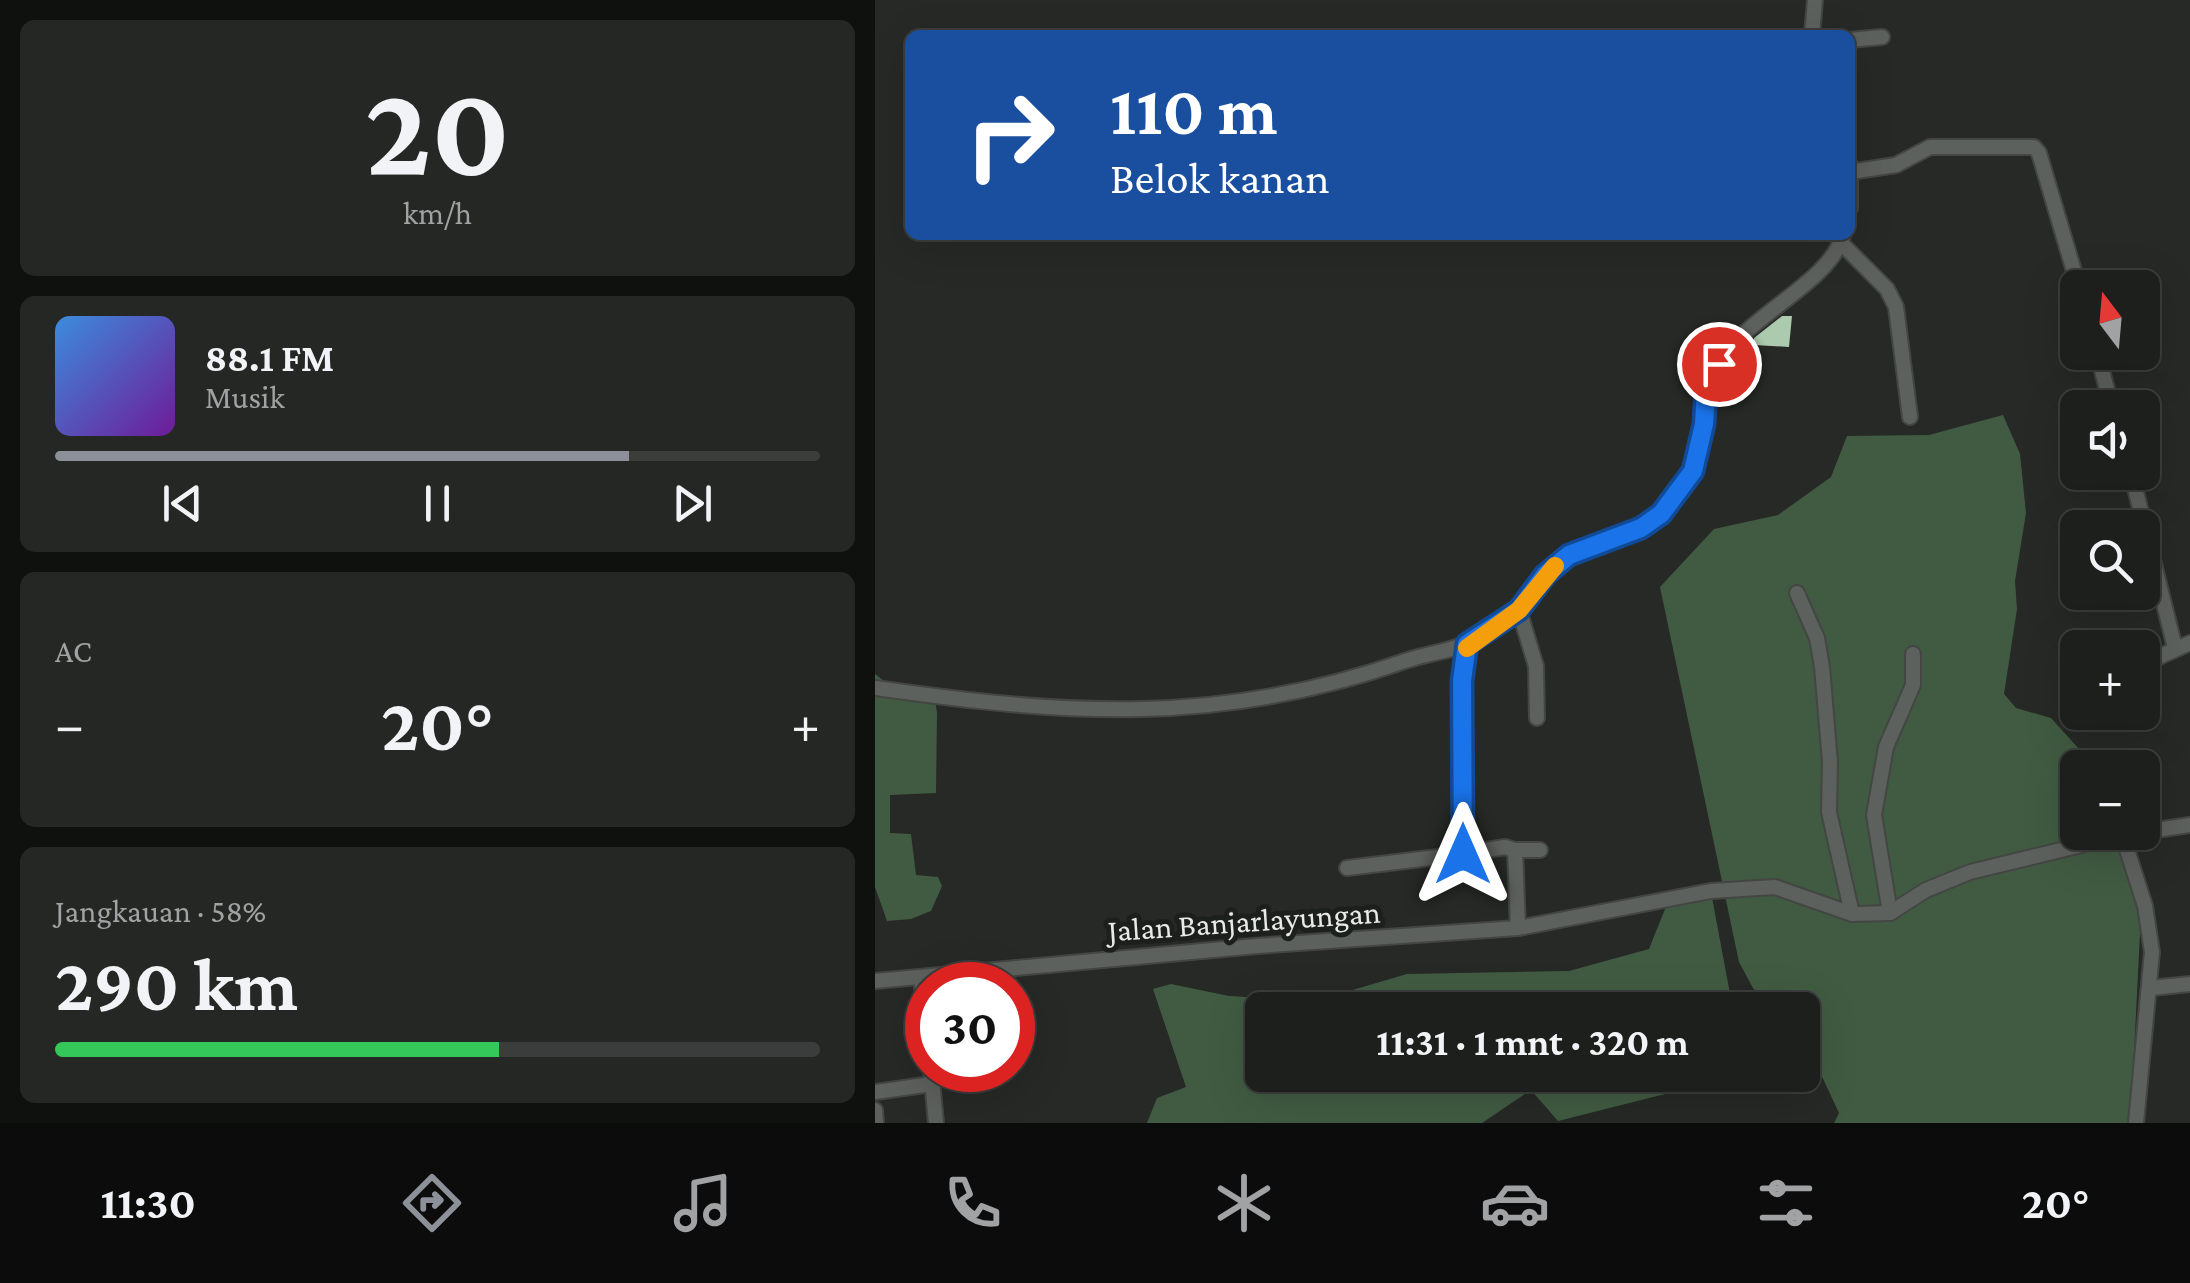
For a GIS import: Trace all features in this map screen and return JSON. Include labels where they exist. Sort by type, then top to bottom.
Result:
[{"type":"street","points":[[1812,30],[1815,0]]},
{"type":"street","points":[[1855,40],[1882,38]]},
{"type":"street","points":[[1855,169],[1896,165],[1930,147],[2033,147],[2039,153],[2074,270]]},
{"type":"street","points":[[875,688],[1051,710],[1213,707],[1315,689],[1467,644],[1519,610],[1557,564],[1582,548],[1641,528],[1675,497],[1693,471],[1704,424],[1706,390],[1719,364],[1735,341],[1814,277],[1841,240]]},
{"type":"street","points":[[1843,240],[1887,289],[1896,306],[1910,417]]},
{"type":"street","points":[[2136,490],[2183,646],[2160,656]]},
{"type":"street","points":[[1797,593],[1817,638],[1830,762],[1829,812],[1852,914]]},
{"type":"street","points":[[1519,610],[1535,666],[1537,718]]},
{"type":"street","points":[[1463,854],[1462,681],[1467,644]]},
{"type":"street","points":[[1890,912],[1873,815],[1886,747],[1913,685],[1913,654]]},
{"type":"street","name":"Jalan Banjarlayungan","points":[[2160,829],[2190,825]]},
{"type":"street","points":[[1347,868],[1505,847],[1540,850]]},
{"type":"street","points":[[1515,850],[1518,928]]},
{"type":"street","name":"Jalan Banjarlayungan","points":[[1035,966],[1518,928],[1711,891],[1775,887],[1852,914],[1890,912],[1926,890],[1971,872],[2062,850]]},
{"type":"street","points":[[2136,850],[2149,926],[2151,988],[2145,1006],[2136,1123]]},
{"type":"street","name":"Jalan Banjarlayungan","points":[[875,982],[905,979]]},
{"type":"street","points":[[2151,988],[2190,984]]},
{"type":"street","points":[[875,1092],[905,1084]]},
{"type":"street","points":[[933,1092],[936,1123]]},
{"type":"street","points":[[875,1110],[876,1123]]},
{"type":"green space","points":[[2003,415],[2020,454],[2026,513],[2004,694],[2016,708],[2051,718],[2080,750],[2060,750],[2060,850],[2123,850],[2140,933],[2128,1123],[1834,1123],[1839,1113],[1820,1072],[1820,992],[1757,992],[1739,962],[1660,587],[1714,529],[1778,515],[1831,477],[1847,436],[1929,435]]},
{"type":"green space","points":[[875,674],[888,684],[934,694],[937,713],[936,793],[890,795],[890,833],[911,834],[916,875],[938,877],[942,886],[931,911],[911,919],[887,921],[875,887]]},
{"type":"green space","points":[[1711,892],[1730,992],[1346,992],[1407,974],[1569,971],[1649,949],[1667,904]]},
{"type":"green space","points":[[1171,984],[1245,997],[1245,1092],[1528,1092],[1482,1123],[1147,1123],[1157,1098],[1186,1087],[1153,989]]},
{"type":"green space","points":[[1533,1092],[1673,1092],[1558,1121]]},
{"type":"building","points":[[1782,316],[1792,316],[1789,347],[1754,345],[1754,338]]},
{"type":"slow traffic","points":[[1467,648],[1467,644],[1519,610],[1555,566]]},
{"type":"route","points":[[1463,854],[1462,681],[1467,644],[1519,610],[1535,586],[1569,555],[1641,528],[1661,514],[1693,471],[1704,424],[1706,390],[1719,364]]}]
